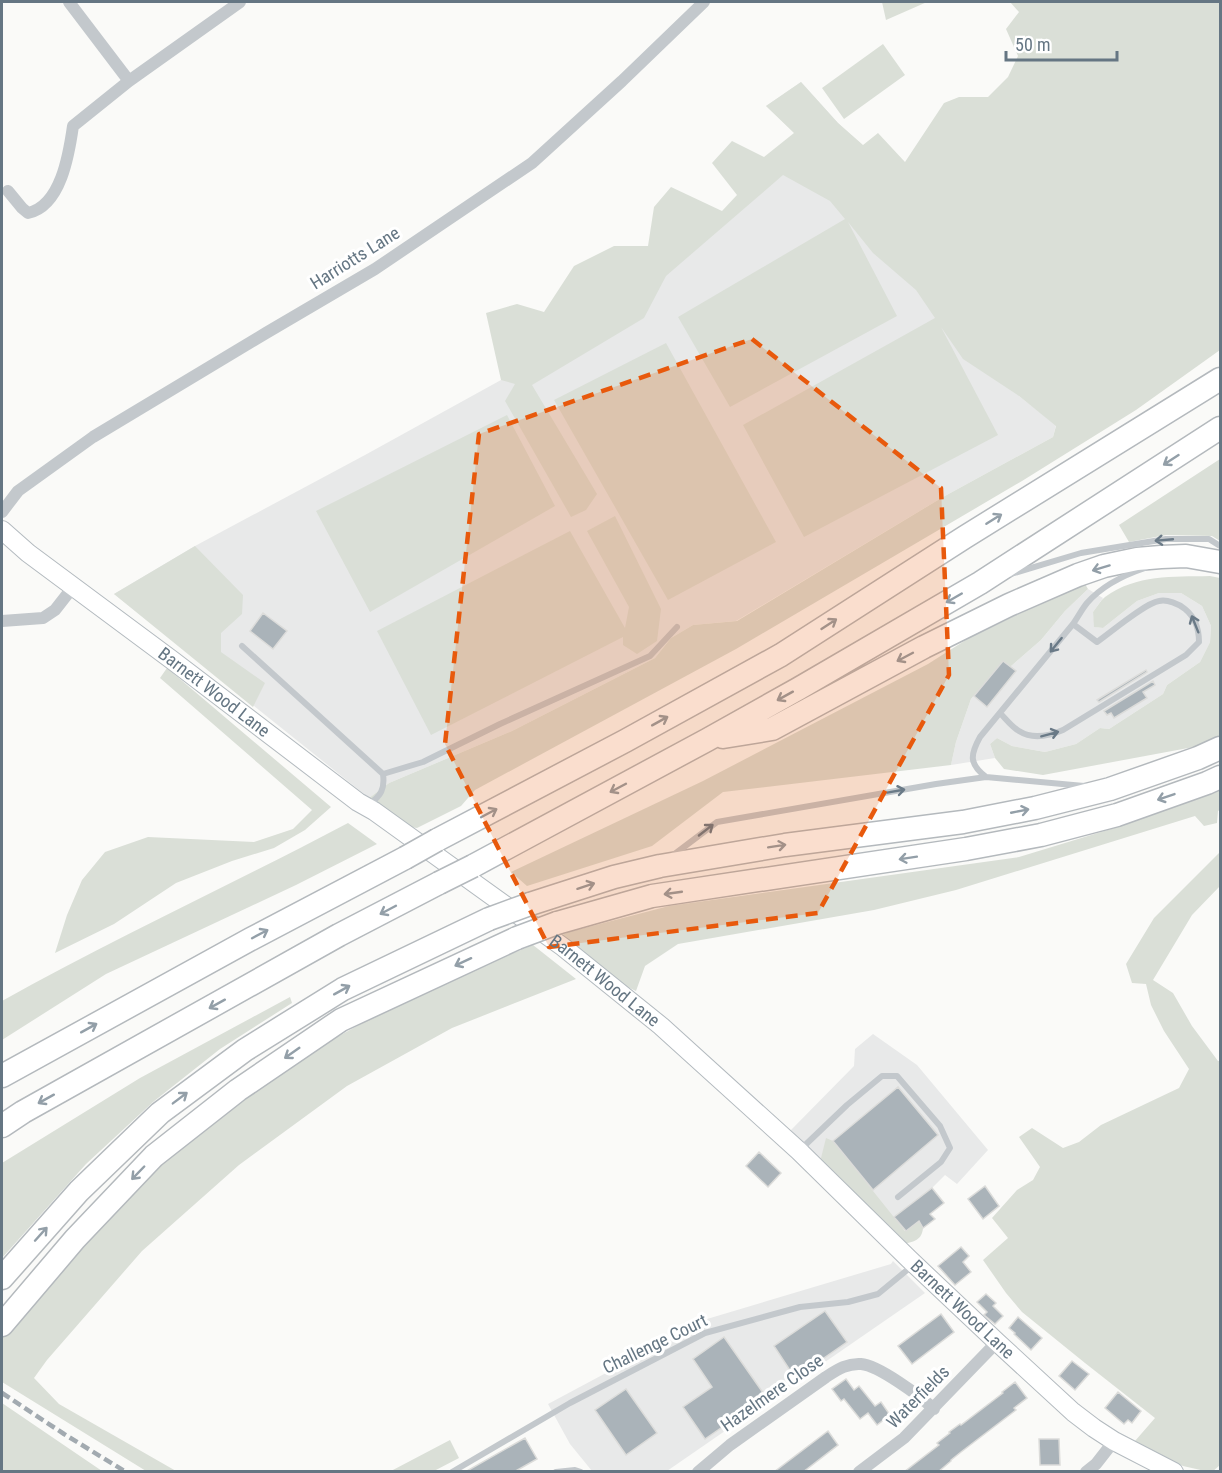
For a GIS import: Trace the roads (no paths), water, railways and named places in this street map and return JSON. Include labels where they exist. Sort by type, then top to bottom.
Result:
[{"type":"highway","points":[[2,1076],[250,939],[625,741],[781,655],[965,537],[1221,379]]},
{"type":"highway","points":[[2,1126],[23,1112],[339,935],[473,866],[798,689],[980,583],[1221,428]]},
{"type":"highway","points":[[707,740],[772,729],[924,647],[1009,605],[1078,575],[1104,566],[1137,559],[1186,556],[1221,562]]},
{"type":"highway","points":[[2,1278],[79,1191],[160,1113],[245,1050],[343,989],[489,919],[614,877],[660,866],[785,845],[963,822],[1035,808],[1110,789],[1221,748]]},
{"type":"highway","points":[[2,1325],[75,1239],[154,1156],[238,1090],[341,1020],[516,938],[557,923],[652,896],[954,851],[1041,835],[1117,815],[1221,777]]},
{"type":"street","points":[[69,2],[129,81]]},
{"type":"street","points":[[8,191],[28,213],[44,205],[58,186],[71,142],[73,126],[129,81],[240,2]]},
{"type":"street","name":"Harriotts Lane","points":[[2,512],[18,491],[93,437],[375,269],[532,163],[704,2]]},
{"type":"street","name":"Barnett Wood Lane","points":[[2,530],[28,554],[358,802],[563,947],[606,981],[661,1026],[799,1152],[914,1264],[1074,1412],[1114,1441],[1174,1472]]},
{"type":"street","points":[[2,621],[43,618],[55,610],[73,586]]},
{"type":"street","name":"Waterfields","points":[[859,1472],[904,1438],[997,1342]]},
{"type":"street","name":"Hazelmere Close","points":[[698,1472],[730,1444],[838,1368],[865,1364],[917,1394],[934,1409]]},
{"type":"street","points":[[1086,1472],[1096,1464],[1114,1441]]},
{"type":"lane","points":[[980,583],[1081,553],[1166,539],[1209,539],[1221,546]]},
{"type":"lane","points":[[1157,565],[1186,556]]},
{"type":"lane","points":[[986,777],[973,763],[973,749],[980,737],[1073,624],[1086,604],[1098,592],[1115,581],[1147,568]]},
{"type":"lane","points":[[1000,714],[1020,732],[1035,737],[1051,735],[1063,730],[1186,655],[1199,642],[1198,628],[1191,614],[1179,604],[1160,600],[1147,606],[1097,642],[1073,624]]},
{"type":"lane","points":[[383,774],[423,762],[500,724],[650,656],[676,627]]},
{"type":"lane","points":[[242,646],[383,774],[384,783],[380,797],[366,806]]},
{"type":"lane","points":[[660,866],[717,822],[936,784],[986,777],[1110,789]]},
{"type":"lane","points":[[799,1152],[847,1105],[882,1076],[897,1076],[940,1126],[950,1148],[941,1162],[898,1197]]},
{"type":"lane","name":"Challenge Court","points":[[452,1472],[570,1403],[705,1333],[800,1307],[848,1302],[878,1294],[914,1264]]},
{"type":"lane","points":[[556,1472],[575,1470],[581,1472]]},
{"type":"railway","points":[[2,1393],[126,1472]]}]
